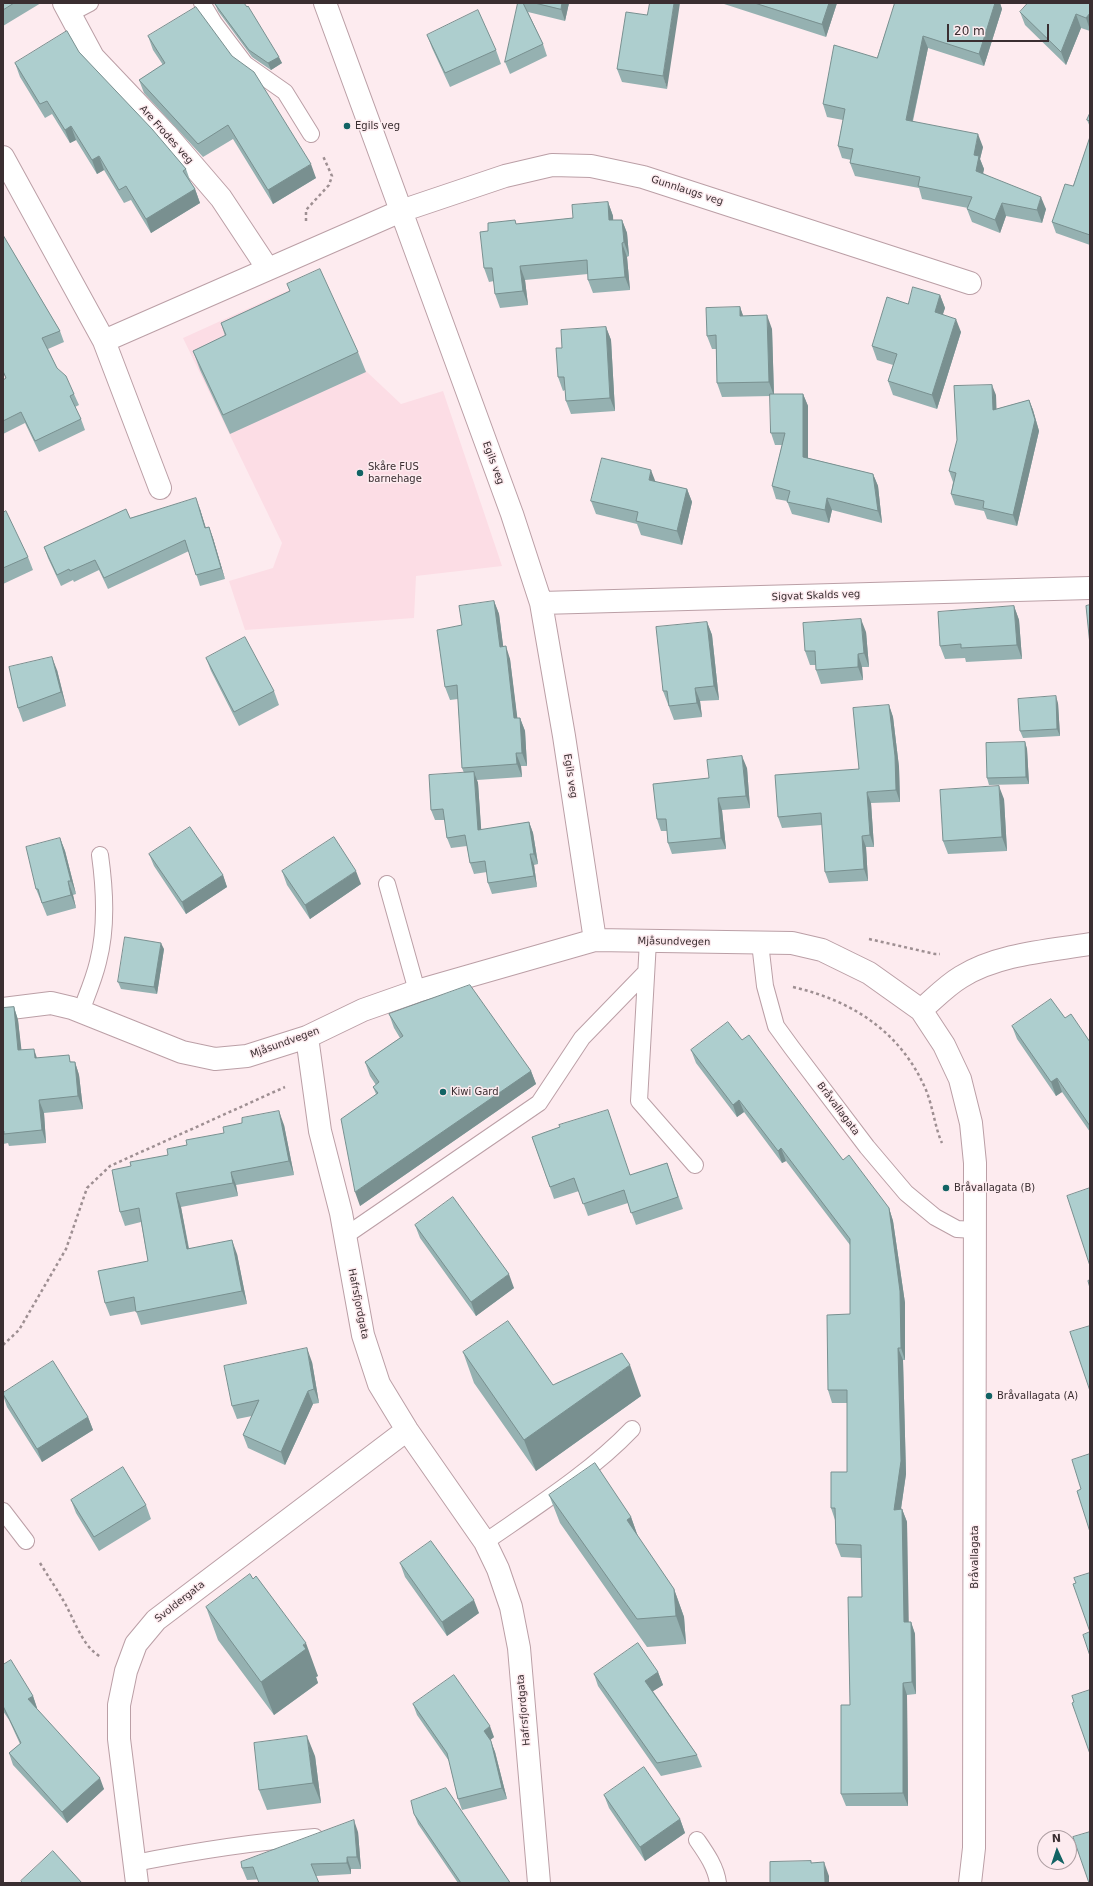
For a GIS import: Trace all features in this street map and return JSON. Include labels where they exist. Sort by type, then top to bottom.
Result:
[{"type":"street","name":"Egils veg","points":[[324,3],[512,514],[541,603],[564,736],[594,940]]},
{"type":"street","name":"Are Frodes veg","points":[[66,9],[94,57],[166,134],[221,198],[268,269]]},
{"type":"street","points":[[3,157],[10,184],[104,341],[160,488]]},
{"type":"street","name":"Gunnlaugs veg","points":[[401,211],[504,176],[552,165],[591,166],[643,177],[970,283]]},
{"type":"street","points":[[104,341],[401,211]]},
{"type":"street","name":"Sigvat Skalds veg","points":[[541,603],[1090,588]]},
{"type":"street","name":"Mjåsundvegen","points":[[3,1009],[51,1003],[81,1011],[182,1052],[214,1058],[247,1056],[307,1037],[363,1010],[417,991],[594,940],[792,943],[822,950],[869,973],[921,1010]]},
{"type":"street","points":[[921,1010],[960,977],[989,963],[1018,956],[1090,944]]},
{"type":"street","name":"Bråvallagata","points":[[921,1010],[944,1045],[960,1079],[971,1123],[975,1163],[974,1848],[970,1883]]},
{"type":"street","name":"Hafrsfjordgata","points":[[307,1037],[320,1131],[341,1213],[363,1335],[379,1384],[407,1430],[485,1542],[498,1569],[511,1607],[519,1648],[539,1883]]},
{"type":"street","name":"Svoldergata","points":[[136,1873],[119,1739],[119,1705],[126,1671],[136,1644],[156,1620],[407,1430]]},
{"type":"lane","points":[[66,9],[90,3]]},
{"type":"lane","points":[[202,3],[214,23],[245,64],[285,92],[311,134]]},
{"type":"lane","points":[[81,1011],[98,963],[103,940],[104,904],[100,855]]},
{"type":"lane","points":[[387,884],[417,991]]},
{"type":"lane","points":[[648,941],[639,1101],[695,1165]]},
{"type":"lane","name":"Bråvallagata","points":[[760,943],[765,986],[776,1026],[867,1147],[906,1193],[935,1217],[957,1229],[975,1230]]},
{"type":"lane","points":[[345,1236],[539,1103],[582,1038],[646,972]]},
{"type":"lane","points":[[485,1542],[548,1498],[598,1460],[616,1446],[632,1429]]},
{"type":"lane","points":[[3,1511],[26,1541]]},
{"type":"lane","name":"Svoldergata","points":[[136,1873],[195,1851],[315,1837]]},
{"type":"lane","points":[[697,1840],[711,1862],[717,1875],[718,1883]]},
{"type":"path","points":[[311,134],[332,176],[329,185],[306,210],[306,224],[317,247]]},
{"type":"path","points":[[865,938],[935,954],[942,954]]},
{"type":"path","points":[[765,986],[779,983],[815,993],[846,1004],[869,1018],[883,1029],[903,1052],[926,1090],[942,1143],[975,1163]]},
{"type":"path","points":[[3,1345],[18,1330],[66,1249],[87,1188],[110,1166],[272,1092],[313,1075]]},
{"type":"path","points":[[26,1541],[64,1601],[94,1654],[126,1671]]},
{"type":"shaded area","name":"Skåre FUS barnehage","points":[[320,276],[366,371],[401,404],[443,391],[502,566],[416,576],[414,618],[245,630],[229,581],[273,568],[282,543],[183,338]]},
{"type":"building","points":[[3,3],[14,3],[3,10]]},
{"type":"building","points":[[244,3],[247,7],[248,6],[279,57],[268,63],[249,50],[215,4]]},
{"type":"building","points":[[518,3],[523,3],[543,44],[505,62]]},
{"type":"building","points":[[535,3],[562,3],[561,9]]},
{"type":"building","points":[[650,3],[674,3],[663,76],[617,69],[626,12],[647,15]]},
{"type":"building","points":[[755,3],[829,3],[822,24]]},
{"type":"building","points":[[895,3],[995,3],[979,54],[923,36],[906,120],[978,134],[974,155],[979,156],[976,171],[1041,197],[1037,210],[1002,203],[995,220],[967,209],[972,197],[918,186],[920,177],[850,163],[853,149],[838,146],[845,109],[823,104],[834,45],[877,58]]},
{"type":"building","points":[[1028,3],[1090,3],[1090,13],[1086,18],[1076,14],[1061,52],[1020,12]]},
{"type":"building","points":[[196,7],[232,56],[254,72],[311,164],[268,190],[228,125],[198,144],[139,80],[165,63],[148,36]]},
{"type":"building","points":[[478,10],[496,50],[445,73],[427,35]]},
{"type":"building","points":[[67,31],[79,52],[152,129],[186,169],[183,171],[195,189],[146,219],[126,186],[119,190],[99,156],[92,160],[71,126],[65,130],[47,101],[40,104],[15,63]]},
{"type":"building","points":[[1090,113],[1090,121],[1087,120]]},
{"type":"building","points":[[1090,137],[1090,235],[1052,222],[1065,184],[1073,186]]},
{"type":"building","points":[[608,202],[609,220],[622,220],[624,242],[622,243],[625,277],[588,280],[587,260],[520,266],[523,291],[495,294],[492,268],[484,268],[480,232],[488,231],[488,223],[515,220],[516,224],[573,218],[572,205]]},
{"type":"building","points":[[3,235],[60,331],[42,338],[57,368],[66,376],[74,394],[70,396],[81,419],[35,441],[21,412],[3,421],[3,380],[6,378],[3,371]]},
{"type":"building","points":[[320,269],[358,352],[223,415],[193,351],[226,335],[221,323],[290,291],[287,284]]},
{"type":"building","points":[[913,287],[940,295],[935,312],[956,319],[932,395],[888,381],[897,354],[872,346],[887,297],[908,304]]},
{"type":"building","points":[[740,307],[740,316],[767,315],[769,382],[717,383],[716,335],[707,336],[706,308]]},
{"type":"building","points":[[606,327],[610,398],[566,401],[564,377],[558,377],[556,348],[562,348],[561,330]]},
{"type":"building","points":[[992,385],[993,410],[1029,400],[1035,420],[1013,515],[983,508],[984,501],[951,494],[956,473],[949,471],[957,440],[954,386]]},
{"type":"building","points":[[770,394],[803,394],[803,457],[873,474],[878,511],[827,498],[825,510],[787,502],[790,491],[772,486],[785,433],[771,433]]},
{"type":"building","points":[[602,458],[651,470],[649,480],[687,489],[677,531],[636,521],[638,512],[591,501]]},
{"type":"building","points":[[196,498],[205,528],[209,527],[221,568],[196,575],[185,540],[104,578],[95,560],[57,575],[44,547],[126,509],[130,518]]},
{"type":"building","points":[[6,511],[28,557],[3,568],[3,513]]},
{"type":"building","points":[[494,601],[500,647],[506,646],[514,718],[520,718],[522,753],[516,753],[517,764],[462,768],[457,685],[445,687],[437,630],[462,625],[459,606]]},
{"type":"building","points":[[1090,605],[1090,645],[1086,606]]},
{"type":"building","points":[[1014,606],[1017,645],[961,648],[961,644],[940,646],[938,612]]},
{"type":"building","points":[[861,619],[864,653],[858,654],[858,667],[816,670],[815,651],[805,651],[803,623]]},
{"type":"building","points":[[707,622],[714,686],[695,688],[697,703],[669,706],[667,691],[663,691],[656,627]]},
{"type":"building","points":[[245,637],[274,691],[234,712],[206,658]]},
{"type":"building","points":[[52,657],[61,692],[18,708],[9,667]]},
{"type":"building","points":[[1056,696],[1057,729],[1020,731],[1018,699]]},
{"type":"building","points":[[889,705],[895,756],[896,790],[867,792],[870,835],[862,836],[864,869],[825,872],[821,813],[778,817],[775,775],[859,769],[853,708]]},
{"type":"building","points":[[1025,742],[1026,777],[987,778],[986,743]]},
{"type":"building","points":[[742,756],[746,796],[718,798],[721,838],[668,843],[666,819],[657,819],[653,784],[709,778],[707,760]]},
{"type":"building","points":[[474,772],[478,830],[529,822],[534,854],[530,854],[534,876],[488,883],[485,861],[470,863],[465,835],[447,838],[443,809],[431,810],[429,775]]},
{"type":"building","points":[[999,786],[1002,837],[943,841],[940,790]]},
{"type":"building","points":[[190,827],[223,875],[182,902],[149,854]]},
{"type":"building","points":[[334,837],[356,871],[305,905],[282,871]]},
{"type":"building","points":[[60,838],[71,881],[68,881],[71,895],[42,903],[38,889],[36,889],[26,847]]},
{"type":"building","points":[[125,937],[161,943],[154,987],[118,982]]},
{"type":"building","points":[[470,985],[531,1071],[355,1192],[341,1119],[378,1093],[373,1087],[379,1082],[365,1062],[403,1036],[389,1014]]},
{"type":"building","points":[[1051,999],[1065,1018],[1071,1014],[1090,1042],[1090,1126],[1057,1078],[1051,1082],[1012,1026]]},
{"type":"building","points":[[14,1007],[18,1050],[34,1049],[35,1058],[69,1055],[70,1062],[75,1062],[78,1096],[39,1100],[42,1130],[4,1134],[3,1008]]},
{"type":"building","points":[[728,1022],[742,1040],[749,1035],[843,1160],[849,1155],[889,1208],[900,1291],[901,1348],[898,1348],[901,1461],[894,1510],[902,1509],[904,1622],[911,1622],[912,1682],[903,1683],[903,1793],[841,1794],[841,1705],[850,1705],[848,1597],[862,1597],[861,1545],[836,1544],[835,1508],[831,1508],[831,1472],[847,1472],[847,1390],[828,1390],[827,1315],[850,1314],[850,1239],[781,1148],[778,1151],[739,1100],[733,1105],[691,1050]]},
{"type":"building","points":[[608,1110],[630,1175],[667,1163],[678,1197],[631,1213],[624,1190],[583,1204],[574,1178],[550,1187],[532,1137],[560,1127],[559,1125]]},
{"type":"building","points":[[279,1111],[289,1161],[231,1172],[233,1183],[176,1193],[187,1249],[232,1240],[242,1291],[136,1312],[134,1297],[105,1303],[98,1271],[148,1261],[139,1208],[120,1212],[112,1170],[131,1166],[130,1162],[168,1155],[167,1149],[187,1145],[186,1140],[224,1133],[223,1127],[242,1123],[242,1118]]},
{"type":"building","points":[[1090,1188],[1090,1266],[1067,1196]]},
{"type":"building","points":[[453,1197],[509,1274],[471,1302],[415,1225]]},
{"type":"building","points":[[508,1321],[553,1385],[622,1353],[630,1365],[524,1440],[463,1352]]},
{"type":"building","points":[[1090,1326],[1090,1391],[1070,1332]]},
{"type":"building","points":[[307,1348],[314,1389],[308,1391],[281,1452],[243,1435],[259,1400],[232,1406],[224,1366]]},
{"type":"building","points":[[53,1361],[88,1417],[37,1449],[3,1393]]},
{"type":"building","points":[[1090,1454],[1090,1532],[1077,1491],[1081,1489],[1072,1460]]},
{"type":"building","points":[[595,1463],[631,1517],[627,1520],[674,1589],[676,1616],[637,1619],[549,1495]]},
{"type":"building","points":[[123,1467],[146,1505],[94,1537],[71,1500]]},
{"type":"building","points":[[431,1541],[474,1600],[442,1622],[400,1563]]},
{"type":"building","points":[[1090,1573],[1090,1632],[1073,1584],[1076,1583],[1074,1578]]},
{"type":"building","points":[[250,1574],[253,1579],[256,1576],[306,1643],[303,1645],[306,1649],[261,1682],[206,1607]]},
{"type":"building","points":[[1090,1632],[1090,1656],[1083,1635]]},
{"type":"building","points":[[638,1643],[658,1672],[645,1681],[697,1755],[657,1763],[594,1674]]},
{"type":"building","points":[[11,1660],[33,1696],[28,1699],[100,1778],[62,1812],[9,1753],[21,1743],[3,1706],[3,1665]]},
{"type":"building","points":[[454,1675],[490,1726],[484,1731],[491,1741],[502,1788],[458,1799],[447,1753],[413,1704]]},
{"type":"building","points":[[1090,1690],[1090,1754],[1072,1703],[1074,1702],[1072,1696]]},
{"type":"building","points":[[307,1736],[313,1783],[259,1790],[254,1743]]},
{"type":"building","points":[[644,1767],[680,1819],[640,1847],[604,1795]]},
{"type":"building","points":[[446,1788],[510,1883],[461,1883],[414,1814],[411,1801]]},
{"type":"building","points":[[354,1820],[357,1857],[347,1857],[347,1863],[311,1864],[319,1883],[259,1883],[253,1867],[242,1868],[241,1862]]},
{"type":"building","points":[[1090,1832],[1090,1883],[1077,1848],[1077,1836]]},
{"type":"building","points":[[53,1851],[82,1883],[23,1883],[21,1881]]},
{"type":"building","points":[[811,1861],[811,1863],[824,1862],[825,1883],[770,1883],[770,1862]]},
{"type":"place","name":"Egils veg","points":[[347,126]]},
{"type":"place","name":"Skåre FUS barnehage","points":[[360,473]]},
{"type":"place","name":"Kiwi Gard","points":[[443,1092]]},
{"type":"place","name":"Bråvallagata (B)","points":[[946,1188]]},
{"type":"place","name":"Bråvallagata (A)","points":[[989,1396]]}]
